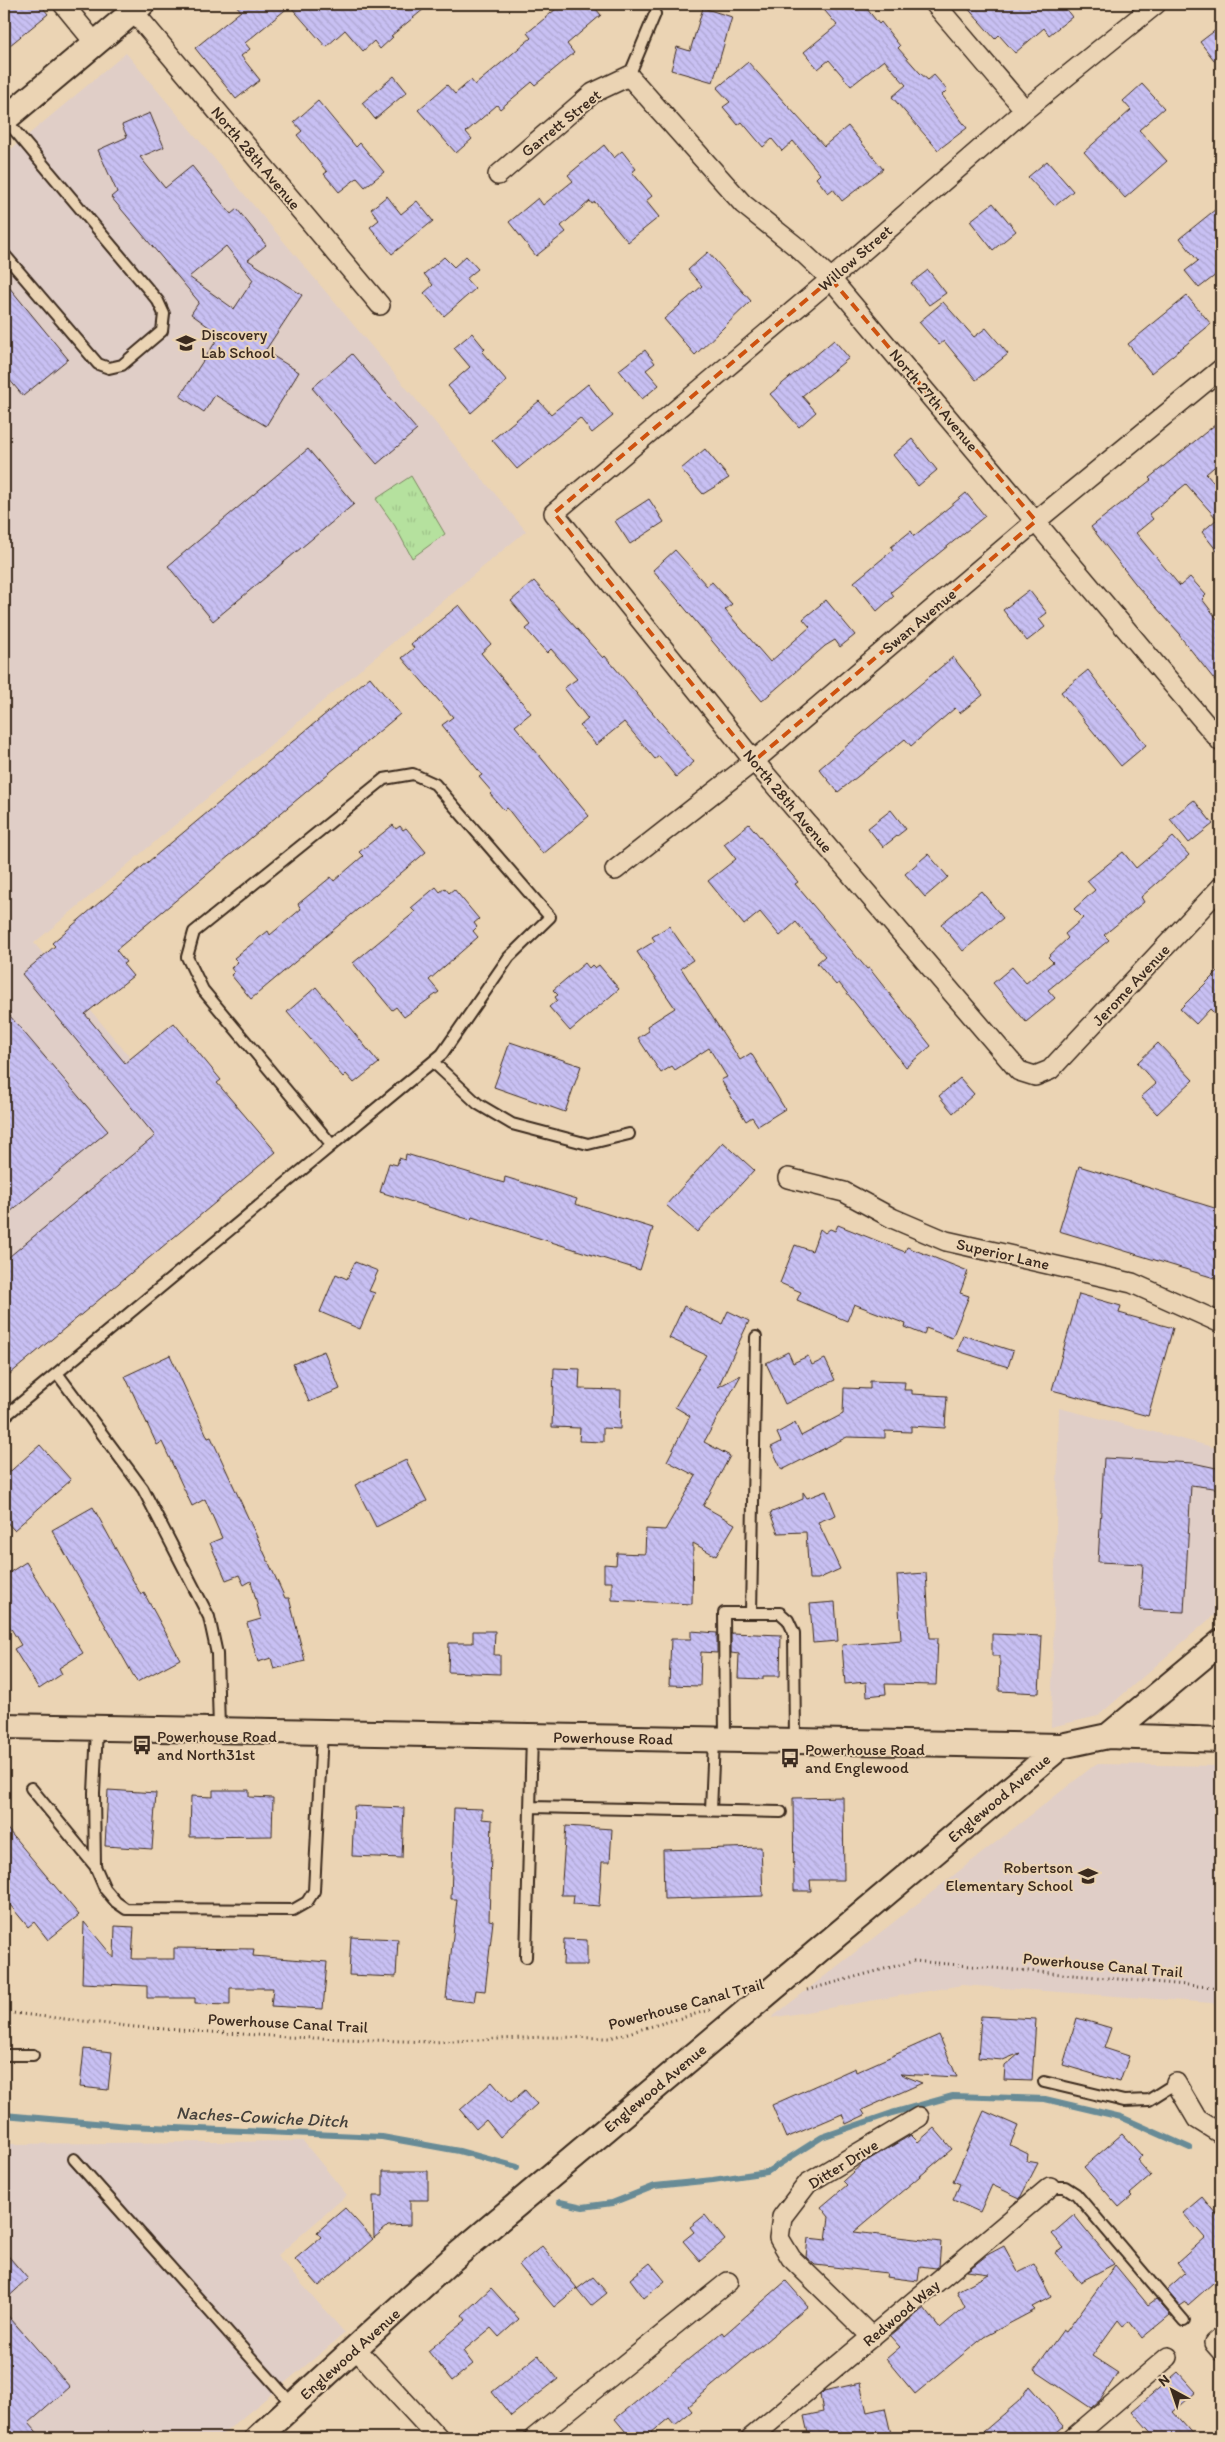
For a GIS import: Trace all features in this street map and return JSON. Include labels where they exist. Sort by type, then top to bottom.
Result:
[{"type":"street","points":[[63,4],[95,43]]},
{"type":"street","points":[[935,4],[1025,110]]},
{"type":"street","name":"Willow Street","points":[[554,513],[832,279],[1025,110],[1156,4]]},
{"type":"street","points":[[5,119],[137,7]]},
{"type":"street","name":"North 28th Avenue","points":[[137,7],[380,305]]},
{"type":"street","name":"Garrett Street","points":[[498,175],[593,93],[628,76]]},
{"type":"street","name":"North 27th Avenue","points":[[628,76],[743,204],[798,248],[832,279],[1221,742]]},
{"type":"street","name":"Swan Avenue","points":[[615,870],[754,761],[1036,521],[1221,369]]},
{"type":"street","name":"North 28th Avenue","points":[[554,513],[754,761],[1007,1059],[1019,1071],[1035,1076]]},
{"type":"street","name":"Jerome Avenue","points":[[1035,1076],[1050,1070],[1064,1058],[1221,887]]},
{"type":"street","name":"Superior Lane","points":[[788,1178],[844,1192],[892,1218],[946,1241],[1132,1283],[1221,1323]]},
{"type":"street","points":[[1108,1736],[1221,1642]]},
{"type":"street","name":"Powerhouse Road","points":[[4,1726],[1061,1746],[1108,1736],[1221,1740]]},
{"type":"street","name":"Englewood Avenue","points":[[257,2438],[450,2261],[1061,1746]]},
{"type":"street","points":[[1176,2083],[1198,2119],[1221,2134]]},
{"type":"street","name":"Ditter Drive","points":[[872,2337],[791,2258],[779,2238],[782,2217],[808,2183],[919,2117]]},
{"type":"street","name":"Redwood Way","points":[[751,2438],[1050,2187]]},
{"type":"street","points":[[534,2438],[728,2282]]},
{"type":"street","points":[[355,2348],[438,2438]]},
{"type":"street","points":[[1073,2438],[1168,2357]]},
{"type":"lane","points":[[628,76],[655,14]]},
{"type":"lane","points":[[4,254],[98,364],[109,368],[122,365],[162,332],[164,314],[158,301],[5,119]]},
{"type":"lane","points":[[4,1417],[442,1054],[509,957],[550,916],[435,784],[413,774],[384,778],[194,932],[187,957],[202,990],[332,1145]]},
{"type":"lane","points":[[433,1062],[478,1104],[512,1124],[588,1144],[629,1134]]},
{"type":"lane","points":[[751,1613],[756,1337]]},
{"type":"lane","points":[[57,1373],[143,1489],[210,1617],[217,1654],[219,1730]]},
{"type":"lane","points":[[711,1810],[720,1740],[724,1613],[780,1613],[788,1620],[794,1633],[795,1741]]},
{"type":"lane","points":[[95,1866],[94,1793],[97,1728]]},
{"type":"lane","points":[[31,1788],[95,1866],[105,1889],[116,1902],[126,1909],[293,1910],[307,1902],[314,1891],[322,1732]]},
{"type":"lane","points":[[526,1958],[532,1736]]},
{"type":"lane","points":[[530,1807],[781,1812]]},
{"type":"lane","points":[[4,2056],[33,2055]]},
{"type":"lane","points":[[1044,2082],[1124,2101],[1150,2100],[1176,2083]]},
{"type":"lane","points":[[74,2159],[293,2405]]},
{"type":"lane","points":[[1050,2187],[1066,2187],[1076,2194],[1184,2321]]},
{"type":"path","name":"Powerhouse Canal Trail","points":[[765,1995],[806,1990],[914,1961],[1221,1988]]},
{"type":"path","name":"Powerhouse Canal Trail","points":[[4,2012],[135,2027],[287,2037],[432,2042],[546,2037],[610,2038],[720,2007]]},
{"type":"highlighted area","points":[[831,279],[1036,521],[754,761],[554,513]]},
{"type":"shaded area","name":"Discovery Lab School","points":[[126,53],[526,531],[34,943],[202,1143],[4,1309],[4,155]]},
{"type":"shaded area","points":[[1059,1408],[1221,1449],[1221,1609],[1098,1716],[1051,1727]]},
{"type":"shaded area","name":"Robertson Elementary School","points":[[1096,1764],[1221,1766],[1221,2007],[1212,2003],[962,1985],[771,2018]]},
{"type":"shaded area","points":[[303,2141],[347,2195],[277,2256],[345,2333],[218,2438],[4,2438],[4,2144]]},
{"type":"green space","points":[[411,476],[445,534],[412,558],[395,526],[376,499]]},
{"type":"building","points":[[11,4],[40,4],[48,14],[4,50],[4,10]]},
{"type":"building","points":[[235,4],[430,4],[391,36],[393,37],[380,49],[374,41],[363,51],[345,30],[326,47],[290,6],[245,43],[250,49],[241,56],[260,80],[236,99],[195,48],[241,11]]},
{"type":"building","points":[[562,4],[592,4],[601,15],[567,44],[574,53],[535,85],[532,82],[500,109],[497,105],[466,132],[472,139],[456,153],[418,110],[447,85],[455,94],[471,80],[475,85],[531,38],[527,33]]},
{"type":"building","points":[[819,4],[863,4],[879,24],[881,22],[900,46],[898,48],[920,73],[928,80],[934,75],[947,90],[942,95],[967,128],[938,150],[892,97],[906,85],[884,60],[851,86],[829,60],[818,69],[804,52],[837,25]]},
{"type":"building","points":[[964,4],[1062,4],[1072,17],[1049,35],[1044,28],[1015,53],[999,35],[995,39]]},
{"type":"building","points":[[703,8],[732,17],[713,82],[671,70],[677,47],[690,51]]},
{"type":"building","points":[[1221,26],[1221,69],[1200,42]]},
{"type":"building","points":[[748,62],[824,146],[848,126],[883,169],[842,201],[833,189],[828,193],[816,178],[820,174],[793,141],[782,151],[772,139],[763,147],[742,122],[738,125],[723,107],[730,102],[717,88]]},
{"type":"building","points":[[394,76],[407,92],[375,119],[362,103]]},
{"type":"building","points":[[1142,84],[1164,108],[1139,130],[1167,161],[1125,198],[1084,152],[1131,110],[1123,101]]},
{"type":"building","points":[[318,101],[356,147],[360,143],[384,172],[365,187],[357,178],[339,192],[324,174],[327,172],[297,135],[302,131],[294,122]]},
{"type":"building","points":[[150,113],[164,147],[140,157],[165,188],[192,166],[231,214],[237,209],[266,245],[248,260],[302,295],[265,351],[299,372],[266,426],[215,395],[204,412],[180,396],[220,335],[191,314],[199,302],[111,197],[117,192],[98,150],[127,137],[122,125]],"holes":[[[226,246],[253,280],[234,309],[189,277]]]},
{"type":"building","points":[[604,145],[614,158],[622,151],[636,169],[632,172],[652,196],[646,201],[659,217],[628,242],[595,202],[592,204],[590,201],[561,226],[566,232],[536,256],[509,222],[538,198],[543,205],[573,181],[568,175]]},
{"type":"building","points":[[1047,161],[1073,191],[1055,206],[1028,177]]},
{"type":"building","points":[[387,196],[401,214],[417,201],[433,221],[392,254],[370,227],[379,220],[371,209]]},
{"type":"building","points":[[993,203],[1016,231],[993,250],[970,221]]},
{"type":"building","points":[[1221,205],[1221,271],[1199,288],[1185,271],[1198,261],[1180,238]]},
{"type":"building","points":[[708,252],[751,301],[695,355],[664,319],[702,286],[688,270]]},
{"type":"building","points":[[466,256],[478,269],[466,279],[475,289],[444,316],[424,293],[433,285],[424,274],[444,257],[454,267]]},
{"type":"building","points":[[928,270],[946,293],[929,305],[911,283]]},
{"type":"building","points":[[4,281],[68,359],[23,396],[4,373]]},
{"type":"building","points":[[1187,296],[1211,324],[1151,373],[1128,344]]},
{"type":"building","points":[[943,302],[974,337],[986,328],[1008,354],[976,380],[944,341],[939,345],[919,322]]},
{"type":"building","points":[[472,333],[485,349],[482,352],[507,381],[471,413],[448,386],[470,367],[454,348]]},
{"type":"building","points":[[834,340],[849,358],[802,396],[816,412],[799,427],[770,394]]},
{"type":"building","points":[[645,350],[655,363],[646,370],[659,385],[642,399],[619,370]]},
{"type":"building","points":[[352,354],[417,430],[377,464],[312,388]]},
{"type":"building","points":[[588,384],[613,416],[592,433],[580,418],[517,469],[492,440],[539,401],[551,414]]},
{"type":"building","points":[[1221,420],[1221,461],[1206,474],[1221,491],[1221,556],[1202,532],[1217,519],[1186,484],[1149,514],[1153,519],[1136,533],[1180,586],[1190,577],[1206,595],[1202,599],[1221,624],[1221,688],[1180,634],[1138,587],[1091,527],[1151,480],[1149,478]]},
{"type":"building","points":[[912,439],[937,470],[918,486],[893,455]]},
{"type":"building","points":[[308,449],[354,504],[213,621],[168,566]]},
{"type":"building","points":[[705,449],[729,478],[703,494],[681,469]]},
{"type":"building","points":[[966,493],[985,516],[891,592],[894,596],[877,611],[854,582],[893,550],[891,547],[911,531],[914,536]]},
{"type":"building","points":[[649,499],[664,522],[630,544],[615,521]]},
{"type":"building","points":[[675,550],[707,586],[712,582],[732,604],[725,610],[770,662],[810,627],[803,619],[826,600],[855,635],[840,647],[835,640],[825,646],[762,701],[653,570]]},
{"type":"building","points":[[534,581],[603,658],[605,656],[694,762],[676,777],[659,756],[655,759],[624,722],[596,745],[580,726],[588,719],[564,688],[577,679],[551,649],[547,653],[526,629],[531,625],[511,601]]},
{"type":"building","points":[[1029,590],[1047,613],[1039,619],[1045,627],[1027,641],[1003,610]]},
{"type":"building","points":[[459,605],[491,644],[481,653],[531,713],[515,726],[589,816],[543,854],[507,808],[504,810],[490,794],[492,792],[479,777],[482,775],[442,725],[453,717],[402,658],[414,648],[411,644]]},
{"type":"building","points":[[953,657],[983,695],[960,713],[955,708],[911,746],[905,739],[838,792],[819,769]]},
{"type":"building","points":[[1088,670],[1146,745],[1121,766],[1061,692]]},
{"type":"building","points":[[370,677],[400,714],[116,950],[126,962],[123,964],[133,976],[85,1014],[125,1063],[174,1023],[221,1080],[217,1083],[276,1152],[4,1379],[4,1261],[155,1136],[22,974],[55,946],[52,943],[100,902]]},
{"type":"building","points":[[1194,800],[1213,824],[1189,843],[1170,819]]},
{"type":"building","points":[[891,810],[906,829],[883,847],[868,828]]},
{"type":"building","points":[[749,824],[798,882],[795,884],[867,969],[869,968],[931,1046],[906,1067],[839,983],[836,985],[817,963],[825,956],[796,922],[780,936],[760,912],[744,925],[708,881],[736,859],[724,844]]},
{"type":"building","points":[[393,825],[396,829],[400,826],[403,830],[406,828],[426,852],[251,999],[231,975],[234,972],[231,968],[238,962],[234,958],[268,931],[270,935],[301,909],[298,904],[331,877],[334,881],[363,856],[359,852]]},
{"type":"building","points":[[1173,837],[1189,855],[1141,897],[1144,902],[1104,935],[1109,940],[1048,990],[1055,998],[1026,1022],[993,983],[1012,967],[1026,983],[1053,962],[1048,957],[1068,938],[1065,934],[1083,918],[1074,909],[1095,890],[1087,881],[1123,852],[1136,868]]},
{"type":"building","points":[[928,854],[948,877],[925,897],[905,874]]},
{"type":"building","points":[[436,887],[440,892],[445,888],[449,893],[454,889],[479,919],[474,923],[477,927],[473,931],[478,937],[429,980],[439,992],[404,1017],[396,1007],[392,1010],[353,963],[415,912],[411,908]]},
{"type":"building","points":[[981,891],[1003,918],[963,951],[941,924]]},
{"type":"building","points":[[669,926],[693,960],[681,968],[740,1060],[751,1053],[785,1109],[758,1126],[752,1117],[746,1121],[721,1080],[727,1077],[709,1048],[675,1070],[672,1066],[661,1073],[638,1038],[649,1031],[647,1026],[675,1008],[637,952],[655,941],[652,937]]},
{"type":"building","points":[[585,963],[589,968],[592,965],[595,968],[599,965],[619,989],[570,1031],[549,1007],[557,1000],[555,997],[558,995],[553,990]]},
{"type":"building","points":[[1221,968],[1221,1020],[1210,1009],[1196,1024],[1180,1009]]},
{"type":"building","points":[[316,987],[379,1063],[354,1083],[346,1074],[343,1077],[287,1012]]},
{"type":"building","points":[[4,1009],[108,1131],[4,1217]]},
{"type":"building","points":[[510,1042],[581,1066],[565,1112],[494,1087]]},
{"type":"building","points":[[1158,1043],[1193,1080],[1157,1114],[1141,1097],[1156,1084],[1137,1063]]},
{"type":"building","points":[[960,1078],[974,1094],[953,1113],[939,1096]]},
{"type":"building","points":[[723,1142],[754,1170],[697,1232],[666,1205]]},
{"type":"building","points":[[406,1154],[504,1183],[505,1177],[577,1199],[575,1204],[653,1228],[640,1270],[472,1217],[471,1220],[380,1192],[389,1163],[397,1165],[399,1158],[405,1160]]},
{"type":"building","points":[[1079,1166],[1221,1210],[1221,1280],[1059,1231]]},
{"type":"building","points":[[838,1225],[905,1252],[907,1247],[968,1271],[960,1293],[969,1296],[952,1338],[926,1328],[924,1335],[905,1327],[906,1324],[854,1304],[847,1321],[797,1300],[801,1292],[780,1283],[795,1245],[812,1251],[820,1229],[825,1233],[830,1229],[835,1231]]},
{"type":"building","points":[[355,1262],[378,1271],[369,1291],[375,1293],[360,1329],[320,1312],[336,1274],[347,1279]]},
{"type":"building","points":[[1079,1294],[1121,1306],[1119,1313],[1173,1328],[1148,1416],[1052,1390]]},
{"type":"building","points":[[684,1306],[722,1324],[728,1311],[749,1321],[718,1387],[741,1375],[704,1442],[730,1456],[703,1506],[735,1524],[716,1556],[693,1543],[692,1604],[612,1600],[612,1582],[604,1582],[604,1564],[616,1565],[617,1553],[645,1554],[646,1529],[665,1530],[696,1476],[667,1461],[690,1416],[675,1407],[706,1355],[669,1338]]},
{"type":"building","points":[[963,1335],[1013,1351],[1008,1367],[958,1351]]},
{"type":"building","points":[[324,1351],[340,1389],[309,1402],[293,1364]]},
{"type":"building","points":[[788,1352],[793,1363],[808,1356],[812,1365],[825,1359],[835,1380],[785,1404],[766,1363]]},
{"type":"building","points":[[170,1355],[208,1438],[211,1437],[285,1598],[289,1598],[305,1661],[274,1669],[271,1658],[258,1662],[247,1623],[261,1619],[251,1581],[244,1585],[239,1575],[226,1580],[210,1543],[222,1538],[205,1499],[192,1506],[162,1442],[157,1445],[125,1376]]},
{"type":"building","points":[[554,1368],[580,1369],[579,1389],[621,1390],[620,1429],[603,1428],[603,1442],[579,1441],[580,1428],[552,1427]]},
{"type":"building","points":[[870,1381],[905,1382],[904,1390],[912,1390],[912,1394],[947,1396],[945,1428],[911,1426],[911,1432],[885,1431],[885,1438],[847,1437],[782,1470],[771,1447],[781,1442],[777,1433],[795,1423],[801,1436],[843,1414],[844,1388],[870,1389]]},
{"type":"building","points":[[40,1445],[71,1480],[14,1530],[4,1519],[4,1477]]},
{"type":"building","points":[[1104,1458],[1193,1463],[1221,1469],[1221,1489],[1191,1485],[1184,1612],[1140,1610],[1143,1564],[1098,1562]]},
{"type":"building","points":[[406,1460],[427,1501],[376,1527],[355,1485]]},
{"type":"building","points":[[826,1491],[836,1515],[818,1522],[840,1569],[818,1579],[809,1579],[806,1532],[778,1533],[770,1513],[803,1499],[803,1492],[807,1498]]},
{"type":"building","points":[[93,1507],[141,1595],[144,1593],[180,1659],[137,1682],[52,1530]]},
{"type":"building","points":[[26,1562],[83,1653],[59,1668],[62,1674],[39,1689],[14,1649],[21,1645],[4,1617],[4,1576]]},
{"type":"building","points":[[926,1573],[930,1638],[938,1638],[936,1685],[885,1684],[886,1694],[867,1696],[866,1682],[845,1684],[842,1645],[901,1640],[897,1575]]},
{"type":"building","points":[[835,1602],[838,1641],[813,1643],[810,1604]]},
{"type":"building","points":[[473,1631],[495,1631],[494,1655],[500,1655],[500,1674],[448,1672],[449,1643],[473,1643]]},
{"type":"building","points":[[691,1631],[717,1633],[717,1653],[701,1652],[700,1686],[669,1685],[671,1639],[691,1639]]},
{"type":"building","points":[[731,1633],[781,1635],[780,1676],[763,1676],[763,1679],[738,1678],[739,1654],[731,1653]]},
{"type":"building","points":[[992,1634],[1042,1636],[1039,1693],[999,1691],[1000,1656],[992,1656]]},
{"type":"building","points":[[108,1790],[156,1793],[152,1849],[105,1846]]},
{"type":"building","points":[[213,1790],[249,1790],[249,1797],[273,1798],[272,1836],[190,1837],[191,1796],[213,1797]]},
{"type":"building","points":[[843,1797],[844,1880],[810,1880],[811,1891],[794,1891],[793,1798]]},
{"type":"building","points":[[354,1806],[404,1808],[402,1858],[352,1856]]},
{"type":"building","points":[[454,1808],[482,1809],[482,1819],[492,1820],[489,1920],[493,1921],[485,1991],[476,1990],[474,2002],[446,1999],[457,1899],[451,1899]]},
{"type":"building","points":[[4,1825],[79,1915],[48,1940],[34,1922],[28,1927],[6,1900],[11,1896],[4,1888]]},
{"type":"building","points":[[566,1826],[612,1829],[610,1862],[602,1862],[599,1906],[573,1904],[574,1895],[561,1895]]},
{"type":"building","points":[[761,1847],[763,1896],[664,1899],[663,1850]]},
{"type":"building","points":[[84,1922],[114,1958],[115,1926],[134,1927],[132,1959],[174,1959],[174,1948],[254,1949],[253,1956],[327,1962],[323,2009],[271,2006],[273,1988],[230,1988],[230,2005],[195,2004],[195,1998],[147,1998],[147,1986],[82,1983]]},
{"type":"building","points":[[351,1937],[398,1939],[396,1977],[349,1975]]},
{"type":"building","points":[[564,1939],[587,1940],[587,1965],[563,1965]]},
{"type":"building","points":[[981,2016],[1036,2019],[1032,2081],[1004,2080],[1005,2066],[1020,2053],[1003,2060],[978,2058]]},
{"type":"building","points":[[1077,2018],[1111,2028],[1104,2048],[1129,2056],[1120,2082],[1063,2065]]},
{"type":"building","points":[[939,2035],[957,2077],[900,2074],[922,2083],[862,2110],[865,2115],[846,2124],[842,2114],[786,2138],[772,2105],[855,2068],[856,2072]]},
{"type":"building","points":[[84,2049],[112,2052],[108,2090],[80,2087]]},
{"type":"building","points":[[492,2082],[510,2103],[525,2090],[537,2104],[500,2137],[486,2120],[476,2129],[460,2110]]},
{"type":"building","points":[[984,2111],[1018,2126],[1010,2145],[1028,2154],[1027,2161],[1038,2163],[1020,2198],[992,2185],[980,2212],[953,2200],[960,2184],[953,2181]]},
{"type":"building","points":[[934,2128],[952,2149],[854,2232],[941,2242],[939,2266],[936,2268],[920,2266],[918,2281],[886,2277],[887,2273],[815,2265],[806,2257],[808,2238],[826,2240],[829,2217],[821,2207],[847,2185],[843,2181],[863,2163],[911,2135],[918,2142]]},
{"type":"building","points":[[1122,2134],[1142,2156],[1137,2160],[1151,2176],[1130,2194],[1132,2196],[1119,2207],[1084,2167]]},
{"type":"building","points":[[383,2171],[428,2171],[428,2200],[410,2200],[410,2225],[388,2226],[374,2238],[373,2196],[383,2196]]},
{"type":"building","points":[[1202,2197],[1221,2220],[1221,2276],[1188,2305],[1186,2302],[1180,2306],[1166,2290],[1185,2273],[1177,2263],[1205,2238],[1183,2213]]},
{"type":"building","points":[[345,2208],[373,2239],[319,2286],[295,2259],[321,2237],[317,2232]]},
{"type":"building","points":[[705,2215],[725,2240],[700,2261],[683,2241],[694,2232],[690,2227]]},
{"type":"building","points":[[1074,2215],[1114,2264],[1080,2282],[1055,2253],[1064,2248],[1052,2234]]},
{"type":"building","points":[[542,2246],[577,2288],[554,2307],[519,2265]]},
{"type":"building","points":[[1004,2246],[1018,2272],[1034,2264],[1051,2297],[1032,2307],[1035,2310],[984,2337],[915,2394],[886,2359],[900,2347],[890,2336],[924,2308],[940,2328],[965,2307],[957,2291],[989,2274],[967,2271],[987,2255]]},
{"type":"building","points":[[4,2251],[28,2279],[4,2301]]},
{"type":"building","points":[[650,2263],[665,2281],[644,2298],[630,2279]]},
{"type":"building","points":[[1115,2265],[1148,2305],[1156,2299],[1170,2315],[1142,2338],[1129,2321],[1123,2326],[1118,2320],[1092,2356],[1118,2373],[1101,2399],[1091,2408],[1034,2370],[1063,2330],[1066,2332]]},
{"type":"building","points":[[593,2277],[607,2293],[591,2306],[577,2289]]},
{"type":"building","points":[[786,2281],[808,2306],[688,2406],[692,2411],[675,2425],[669,2418],[645,2438],[631,2438],[615,2419],[722,2332],[724,2335]]},
{"type":"building","points":[[491,2288],[519,2319],[499,2337],[491,2328],[463,2351],[473,2364],[452,2381],[428,2351],[466,2320],[462,2315]]},
{"type":"building","points":[[4,2311],[70,2387],[29,2423],[42,2438],[4,2438]]},
{"type":"building","points":[[538,2355],[558,2379],[511,2416],[492,2392]]},
{"type":"building","points":[[1178,2372],[1196,2392],[1173,2412],[1196,2438],[1156,2438],[1132,2411]]},
{"type":"building","points":[[860,2383],[867,2412],[885,2408],[892,2438],[809,2438],[804,2416],[823,2412],[820,2395],[824,2391]]},
{"type":"building","points":[[1029,2386],[1064,2426],[1050,2438],[976,2438],[1019,2401]]},
{"type":"waterway","name":"Naches-Cowiche Ditch","points":[[560,2202],[583,2207],[612,2203],[655,2186],[767,2172],[822,2137],[892,2113],[953,2096],[1045,2099],[1121,2117],[1190,2148]]},
{"type":"waterway","name":"Naches-Cowiche Ditch","points":[[4,2115],[129,2126],[382,2137],[459,2151],[517,2167]]},
{"type":"place","name":"Discovery Lab School","points":[[186,343]]},
{"type":"place","name":"Powerhouse Road and North31st","points":[[142,1745]]},
{"type":"place","name":"Powerhouse Road and Englewood","points":[[790,1758]]},
{"type":"place","name":"Robertson Elementary School","points":[[1088,1876]]}]
